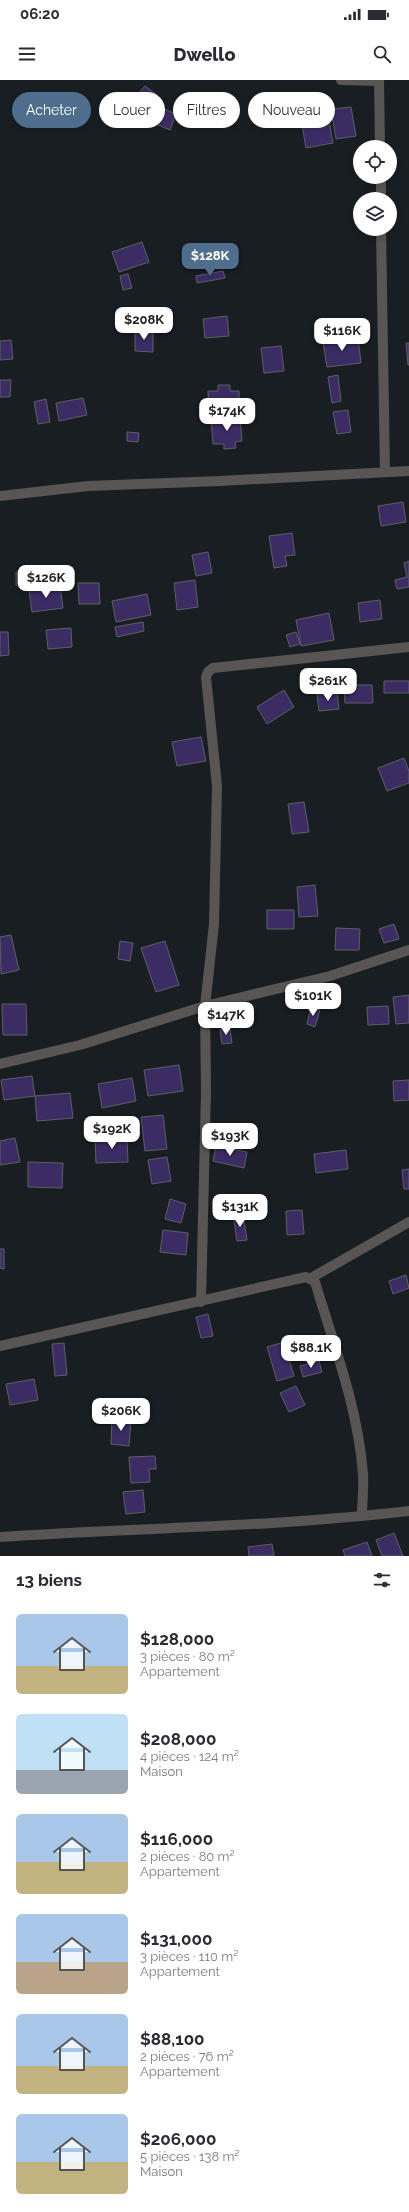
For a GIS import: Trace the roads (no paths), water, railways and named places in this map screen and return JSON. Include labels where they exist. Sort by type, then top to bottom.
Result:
[{"type":"street","points":[[341,80],[379,80],[380,140]]},
{"type":"street","points":[[381,236],[385,472]]},
{"type":"street","points":[[0,496],[88,486],[409,471]]},
{"type":"street","points":[[201,1302],[206,1099],[205,1006],[214,924],[216,786],[206,677],[208,672],[213,668],[409,647]]},
{"type":"street","points":[[0,1064],[80,1045],[205,1006],[330,976],[409,950]]},
{"type":"street","points":[[310,1278],[409,1222]]},
{"type":"street","points":[[0,1346],[201,1302],[306,1277],[310,1278],[315,1282],[342,1364],[355,1425],[363,1474],[362,1516]]},
{"type":"street","points":[[0,1537],[96,1531],[216,1527],[409,1511]]}]
